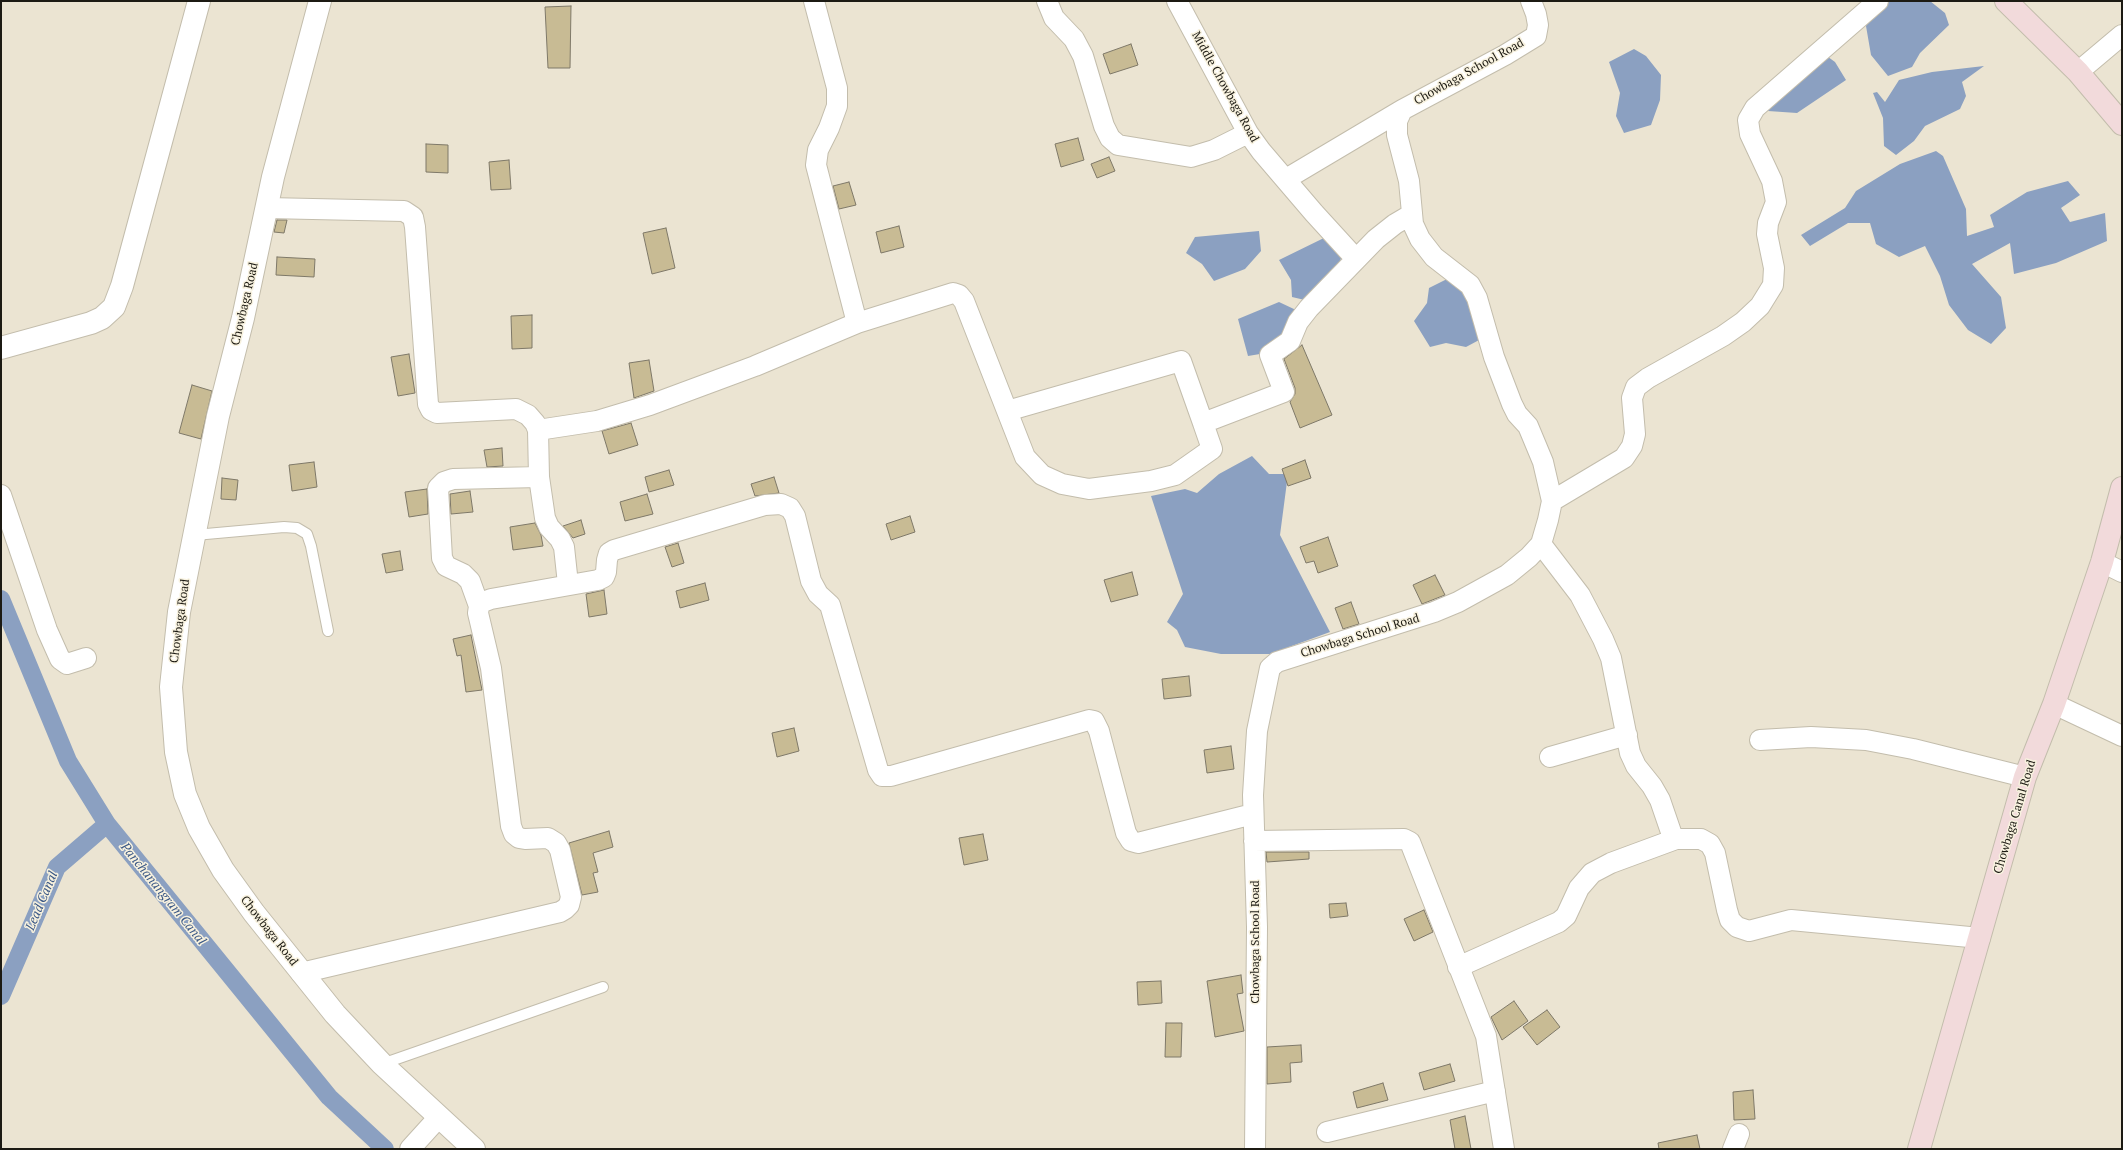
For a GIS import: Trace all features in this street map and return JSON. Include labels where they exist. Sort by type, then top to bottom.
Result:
[{"type":"main road","points":[[2006,1],[2078,72],[2122,124]]},
{"type":"main road","name":"Chowbaga Canal Road","points":[[1919,1149],[2025,777],[2054,704],[2102,562],[2122,488]]},
{"type":"street","points":[[1,348],[92,323],[102,318],[114,307],[122,286],[199,1]]},
{"type":"street","name":"Chowbaga Road","points":[[320,1],[267,208],[243,318],[218,416],[179,612],[171,687],[176,752],[185,794],[198,828],[223,870],[254,913],[335,1014],[382,1064],[474,1149]]},
{"type":"street","points":[[814,1],[837,88],[837,106],[829,128],[818,150],[816,165],[857,323]]},
{"type":"street","points":[[1047,1],[1054,18],[1074,39],[1082,56],[1104,126],[1110,138],[1118,146],[1191,156],[1214,150],[1248,133]]},
{"type":"street","name":"Middle Chowbaga Road","points":[[1177,1],[1248,133],[1261,151],[1356,259]]},
{"type":"street","name":"Chowbaga School Road","points":[[1255,1149],[1257,927],[1253,814],[1258,730],[1269,674],[1274,664],[1434,612],[1458,602],[1507,575],[1529,557],[1541,544],[1552,501],[1543,462],[1535,440],[1528,426],[1517,414],[1501,378],[1477,298],[1470,285],[1434,257],[1420,240],[1413,224],[1409,181],[1397,135],[1397,122],[1402,110],[1505,55],[1536,36],[1538,25],[1531,1]]},
{"type":"street","points":[[1552,501],[1624,458],[1632,446],[1634,434],[1632,398],[1636,387],[1648,378],[1723,336],[1743,322],[1760,306],[1773,285],[1774,268],[1767,234],[1768,223],[1776,202],[1772,180],[1750,134],[1748,120],[1755,108],[1878,1]]},
{"type":"street","points":[[2078,72],[2122,35]]},
{"type":"street","points":[[1286,179],[1402,110]]},
{"type":"street","points":[[267,208],[404,211],[413,217],[428,404],[432,410],[436,412],[516,409],[528,415],[538,430],[539,477],[545,518],[549,527],[560,539],[564,548],[568,584]]},
{"type":"street","points":[[1203,423],[1284,392],[1270,355],[1290,341],[1298,322],[1309,308],[1356,259],[1385,231],[1412,214]]},
{"type":"street","points":[[538,430],[597,421],[650,405],[755,366],[857,323],[953,293],[959,295],[964,301],[1007,411],[1025,457],[1042,475],[1062,484],[1089,489],[1151,481],[1174,475],[1212,449],[1181,361],[1007,411]]},
{"type":"street","points":[[301,973],[560,912],[569,904],[571,898],[560,850],[556,843],[548,838],[519,838],[514,834],[511,826],[491,668],[478,612],[479,606],[470,581],[463,574],[446,566],[442,558],[438,488],[444,482],[453,479],[539,477]]},
{"type":"street","points":[[1,495],[47,630],[60,659],[67,664],[86,658]]},
{"type":"street","points":[[479,606],[483,602],[491,599],[604,577],[609,554],[614,550],[765,505],[781,504],[790,508],[795,516],[814,589],[830,605],[878,770],[882,776],[891,776],[1088,720],[1094,721],[1099,731],[1126,833],[1132,841],[1138,843],[1253,814]]},
{"type":"street","points":[[1541,544],[1580,595],[1604,639],[1615,677],[1630,753],[1636,766],[1652,786],[1660,800],[1672,835],[1676,839]]},
{"type":"street","points":[[2102,562],[2122,572]]},
{"type":"street","points":[[2054,704],[2122,736]]},
{"type":"street","points":[[1550,756],[1627,735]]},
{"type":"street","points":[[1760,740],[1811,737],[1866,740],[1913,749],[2025,777]]},
{"type":"street","points":[[1254,840],[1404,839],[1410,842],[1486,1036],[1504,1149]]},
{"type":"street","points":[[1458,967],[1559,922],[1566,916],[1579,888],[1592,873],[1611,863],[1676,839],[1701,839],[1710,844],[1715,853],[1730,920],[1736,927],[1749,931],[1791,920],[1980,938]]},
{"type":"street","points":[[1327,1132],[1495,1091]]},
{"type":"street","points":[[415,1143],[439,1117]]},
{"type":"lane","points":[[195,535],[284,527],[297,528],[307,534],[311,546],[328,631]]},
{"type":"lane","points":[[382,1064],[603,987]]},
{"type":"water","points":[[1885,1],[1930,1],[1945,13],[1949,25],[1920,53],[1912,67],[1888,76],[1871,55],[1866,26],[1870,12]]},
{"type":"water","points":[[1634,49],[1646,56],[1661,75],[1660,100],[1651,125],[1624,133],[1616,116],[1620,93],[1609,62]]},
{"type":"water","points":[[1824,54],[1835,62],[1846,80],[1797,113],[1768,111],[1763,103]]},
{"type":"water","points":[[1984,66],[1962,82],[1966,96],[1960,109],[1925,126],[1914,141],[1896,155],[1884,146],[1883,118],[1873,93],[1877,92],[1885,102],[1899,80],[1932,72]]},
{"type":"water","points":[[1936,151],[1943,156],[1966,209],[1967,236],[1994,227],[1990,215],[2027,192],[2068,181],[2080,195],[2061,208],[2070,222],[2105,213],[2107,241],[2056,263],[2014,274],[2010,243],[1972,264],[2001,297],[2006,328],[1991,344],[1968,330],[1949,305],[1940,276],[1925,246],[1899,257],[1876,244],[1870,223],[1848,223],[1810,246],[1801,235],[1845,208],[1856,191],[1900,164]]},
{"type":"water","points":[[1259,231],[1261,251],[1245,269],[1214,281],[1202,264],[1186,253],[1195,237]]},
{"type":"water","points":[[1328,236],[1345,246],[1335,277],[1309,301],[1292,297],[1291,280],[1279,260]]},
{"type":"water","points":[[1455,275],[1475,287],[1481,339],[1466,347],[1446,343],[1430,347],[1414,321],[1427,303],[1429,288]]},
{"type":"water","points":[[1279,302],[1296,310],[1272,352],[1248,356],[1238,319]]},
{"type":"water","points":[[1252,456],[1269,474],[1288,474],[1280,535],[1330,632],[1270,654],[1221,654],[1185,647],[1177,630],[1167,622],[1183,594],[1151,496],[1185,489],[1197,493],[1219,474]]},
{"type":"building","points":[[571,6],[570,68],[548,68],[545,7]]},
{"type":"building","points":[[1131,44],[1138,65],[1110,74],[1103,54]]},
{"type":"building","points":[[1078,138],[1084,160],[1061,167],[1055,144]]},
{"type":"building","points":[[426,144],[448,145],[448,173],[426,172]]},
{"type":"building","points":[[1109,157],[1115,171],[1097,178],[1091,164]]},
{"type":"building","points":[[509,160],[511,189],[491,190],[489,162]]},
{"type":"building","points":[[849,182],[856,205],[839,209],[833,186]]},
{"type":"building","points":[[277,220],[287,220],[284,233],[274,232]]},
{"type":"building","points":[[899,226],[904,247],[881,253],[876,232]]},
{"type":"building","points":[[666,228],[675,268],[652,274],[643,233]]},
{"type":"building","points":[[277,257],[315,259],[314,277],[276,275]]},
{"type":"building","points":[[532,315],[532,348],[512,349],[511,316]]},
{"type":"building","points":[[1302,345],[1332,415],[1300,428],[1290,402],[1295,394],[1295,388],[1284,359]]},
{"type":"building","points":[[409,354],[415,393],[398,396],[391,357]]},
{"type":"building","points":[[649,360],[654,391],[634,398],[629,363]]},
{"type":"building","points":[[192,385],[212,391],[201,439],[179,433]]},
{"type":"building","points":[[631,423],[638,445],[609,454],[602,431]]},
{"type":"building","points":[[502,448],[503,466],[487,467],[484,450]]},
{"type":"building","points":[[1305,460],[1311,478],[1288,486],[1282,469]]},
{"type":"building","points":[[314,462],[317,487],[292,491],[289,465]]},
{"type":"building","points":[[669,470],[674,485],[649,492],[645,477]]},
{"type":"building","points":[[774,477],[779,493],[755,496],[751,484]]},
{"type":"building","points":[[222,478],[238,480],[236,500],[221,499]]},
{"type":"building","points":[[427,489],[428,514],[409,517],[405,492]]},
{"type":"building","points":[[470,491],[473,512],[451,514],[450,494]]},
{"type":"building","points":[[647,494],[653,514],[625,521],[620,502]]},
{"type":"building","points":[[910,516],[915,532],[891,540],[886,524]]},
{"type":"building","points":[[581,520],[585,534],[573,538],[563,526]]},
{"type":"building","points":[[535,523],[541,535],[543,546],[513,550],[510,527]]},
{"type":"building","points":[[1328,537],[1338,566],[1318,573],[1314,561],[1306,563],[1300,547]]},
{"type":"building","points":[[678,543],[684,563],[672,567],[665,547]]},
{"type":"building","points":[[400,551],[403,570],[386,573],[382,554]]},
{"type":"building","points":[[1132,572],[1138,595],[1111,602],[1104,580]]},
{"type":"building","points":[[1435,575],[1445,595],[1422,604],[1413,585]]},
{"type":"building","points":[[705,583],[709,600],[680,608],[676,591]]},
{"type":"building","points":[[604,590],[607,614],[589,617],[586,594]]},
{"type":"building","points":[[1351,602],[1359,624],[1343,629],[1335,608]]},
{"type":"building","points":[[471,635],[482,690],[466,692],[461,655],[457,656],[453,639]]},
{"type":"building","points":[[1189,676],[1191,696],[1164,699],[1162,679]]},
{"type":"building","points":[[794,728],[799,751],[777,757],[772,733]]},
{"type":"building","points":[[1231,746],[1234,769],[1207,773],[1204,750]]},
{"type":"building","points":[[609,831],[613,847],[593,853],[598,872],[593,873],[598,892],[582,895],[569,843]]},
{"type":"building","points":[[983,834],[988,860],[964,865],[959,838]]},
{"type":"building","points":[[1266,852],[1309,852],[1309,859],[1267,862]]},
{"type":"building","points":[[1346,903],[1348,916],[1330,918],[1329,904]]},
{"type":"building","points":[[1424,910],[1433,932],[1414,941],[1404,919]]},
{"type":"building","points":[[1241,975],[1243,993],[1237,994],[1244,1031],[1215,1037],[1207,981]]},
{"type":"building","points":[[1161,981],[1162,1003],[1138,1005],[1137,982]]},
{"type":"building","points":[[1514,1001],[1528,1021],[1502,1040],[1491,1017]]},
{"type":"building","points":[[1547,1010],[1560,1027],[1537,1045],[1523,1027]]},
{"type":"building","points":[[1166,1023],[1182,1023],[1181,1057],[1165,1057]]},
{"type":"building","points":[[1301,1045],[1302,1062],[1290,1063],[1291,1082],[1267,1084],[1267,1047]]},
{"type":"building","points":[[1450,1064],[1455,1081],[1424,1090],[1419,1073]]},
{"type":"building","points":[[1383,1083],[1388,1100],[1357,1108],[1353,1092]]},
{"type":"building","points":[[1753,1090],[1755,1119],[1734,1120],[1733,1092]]},
{"type":"building","points":[[1465,1116],[1471,1149],[1455,1149],[1450,1120]]},
{"type":"building","points":[[1697,1135],[1700,1149],[1659,1149],[1658,1143]]},
{"type":"waterway","name":"Panchanangram Canal","points":[[1,599],[68,761],[107,824],[329,1097],[385,1149]]},
{"type":"waterway","name":"Lead Canal","points":[[1,996],[57,867],[107,824]]}]
